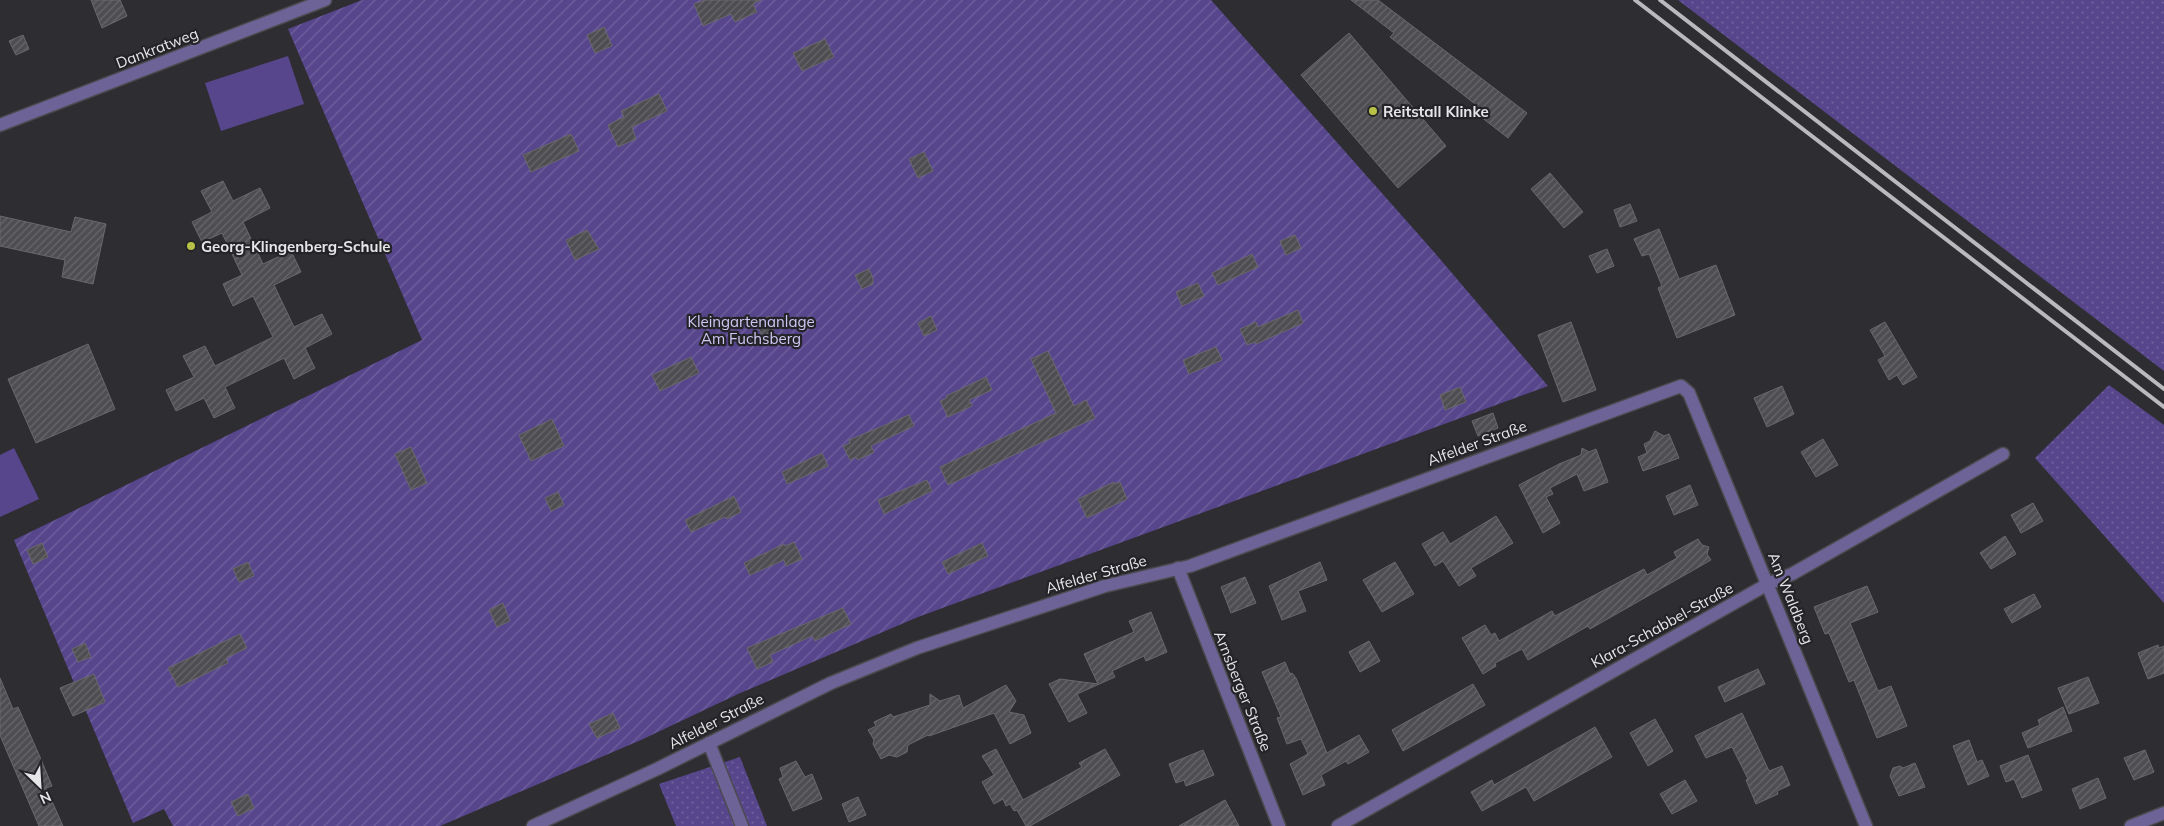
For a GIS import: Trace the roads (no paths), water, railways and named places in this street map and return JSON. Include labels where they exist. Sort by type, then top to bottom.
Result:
[{"type":"street","name":"Dankratweg","points":[[0,125],[325,0]]},
{"type":"street","name":"Alfelder Straße","points":[[533,826],[831,683],[917,648],[1105,586],[1190,566],[1681,386]]},
{"type":"street","name":"Am Waldberg","points":[[1681,386],[1689,393],[1866,826]]},
{"type":"street","name":"Klara-Schabbel-Straße","points":[[1338,826],[1768,584],[1792,574],[2003,454]]},
{"type":"street","name":"Arnsberger Straße","points":[[1178,568],[1279,826]]},
{"type":"street","points":[[709,743],[742,826]]},
{"type":"street","points":[[2131,826],[2164,812]]},
{"type":"railway","points":[[1635,0],[2164,407]]},
{"type":"railway","points":[[1660,0],[2164,389]]},
{"type":"place","name":"Reitstall Klinke","points":[[1373,111]]},
{"type":"place","name":"Georg-Klingenberg-Schule","points":[[191,246]]},
{"type":"park label","name":"Kleingartenanlage Am Fuchsberg","points":[[751,330]]}]
